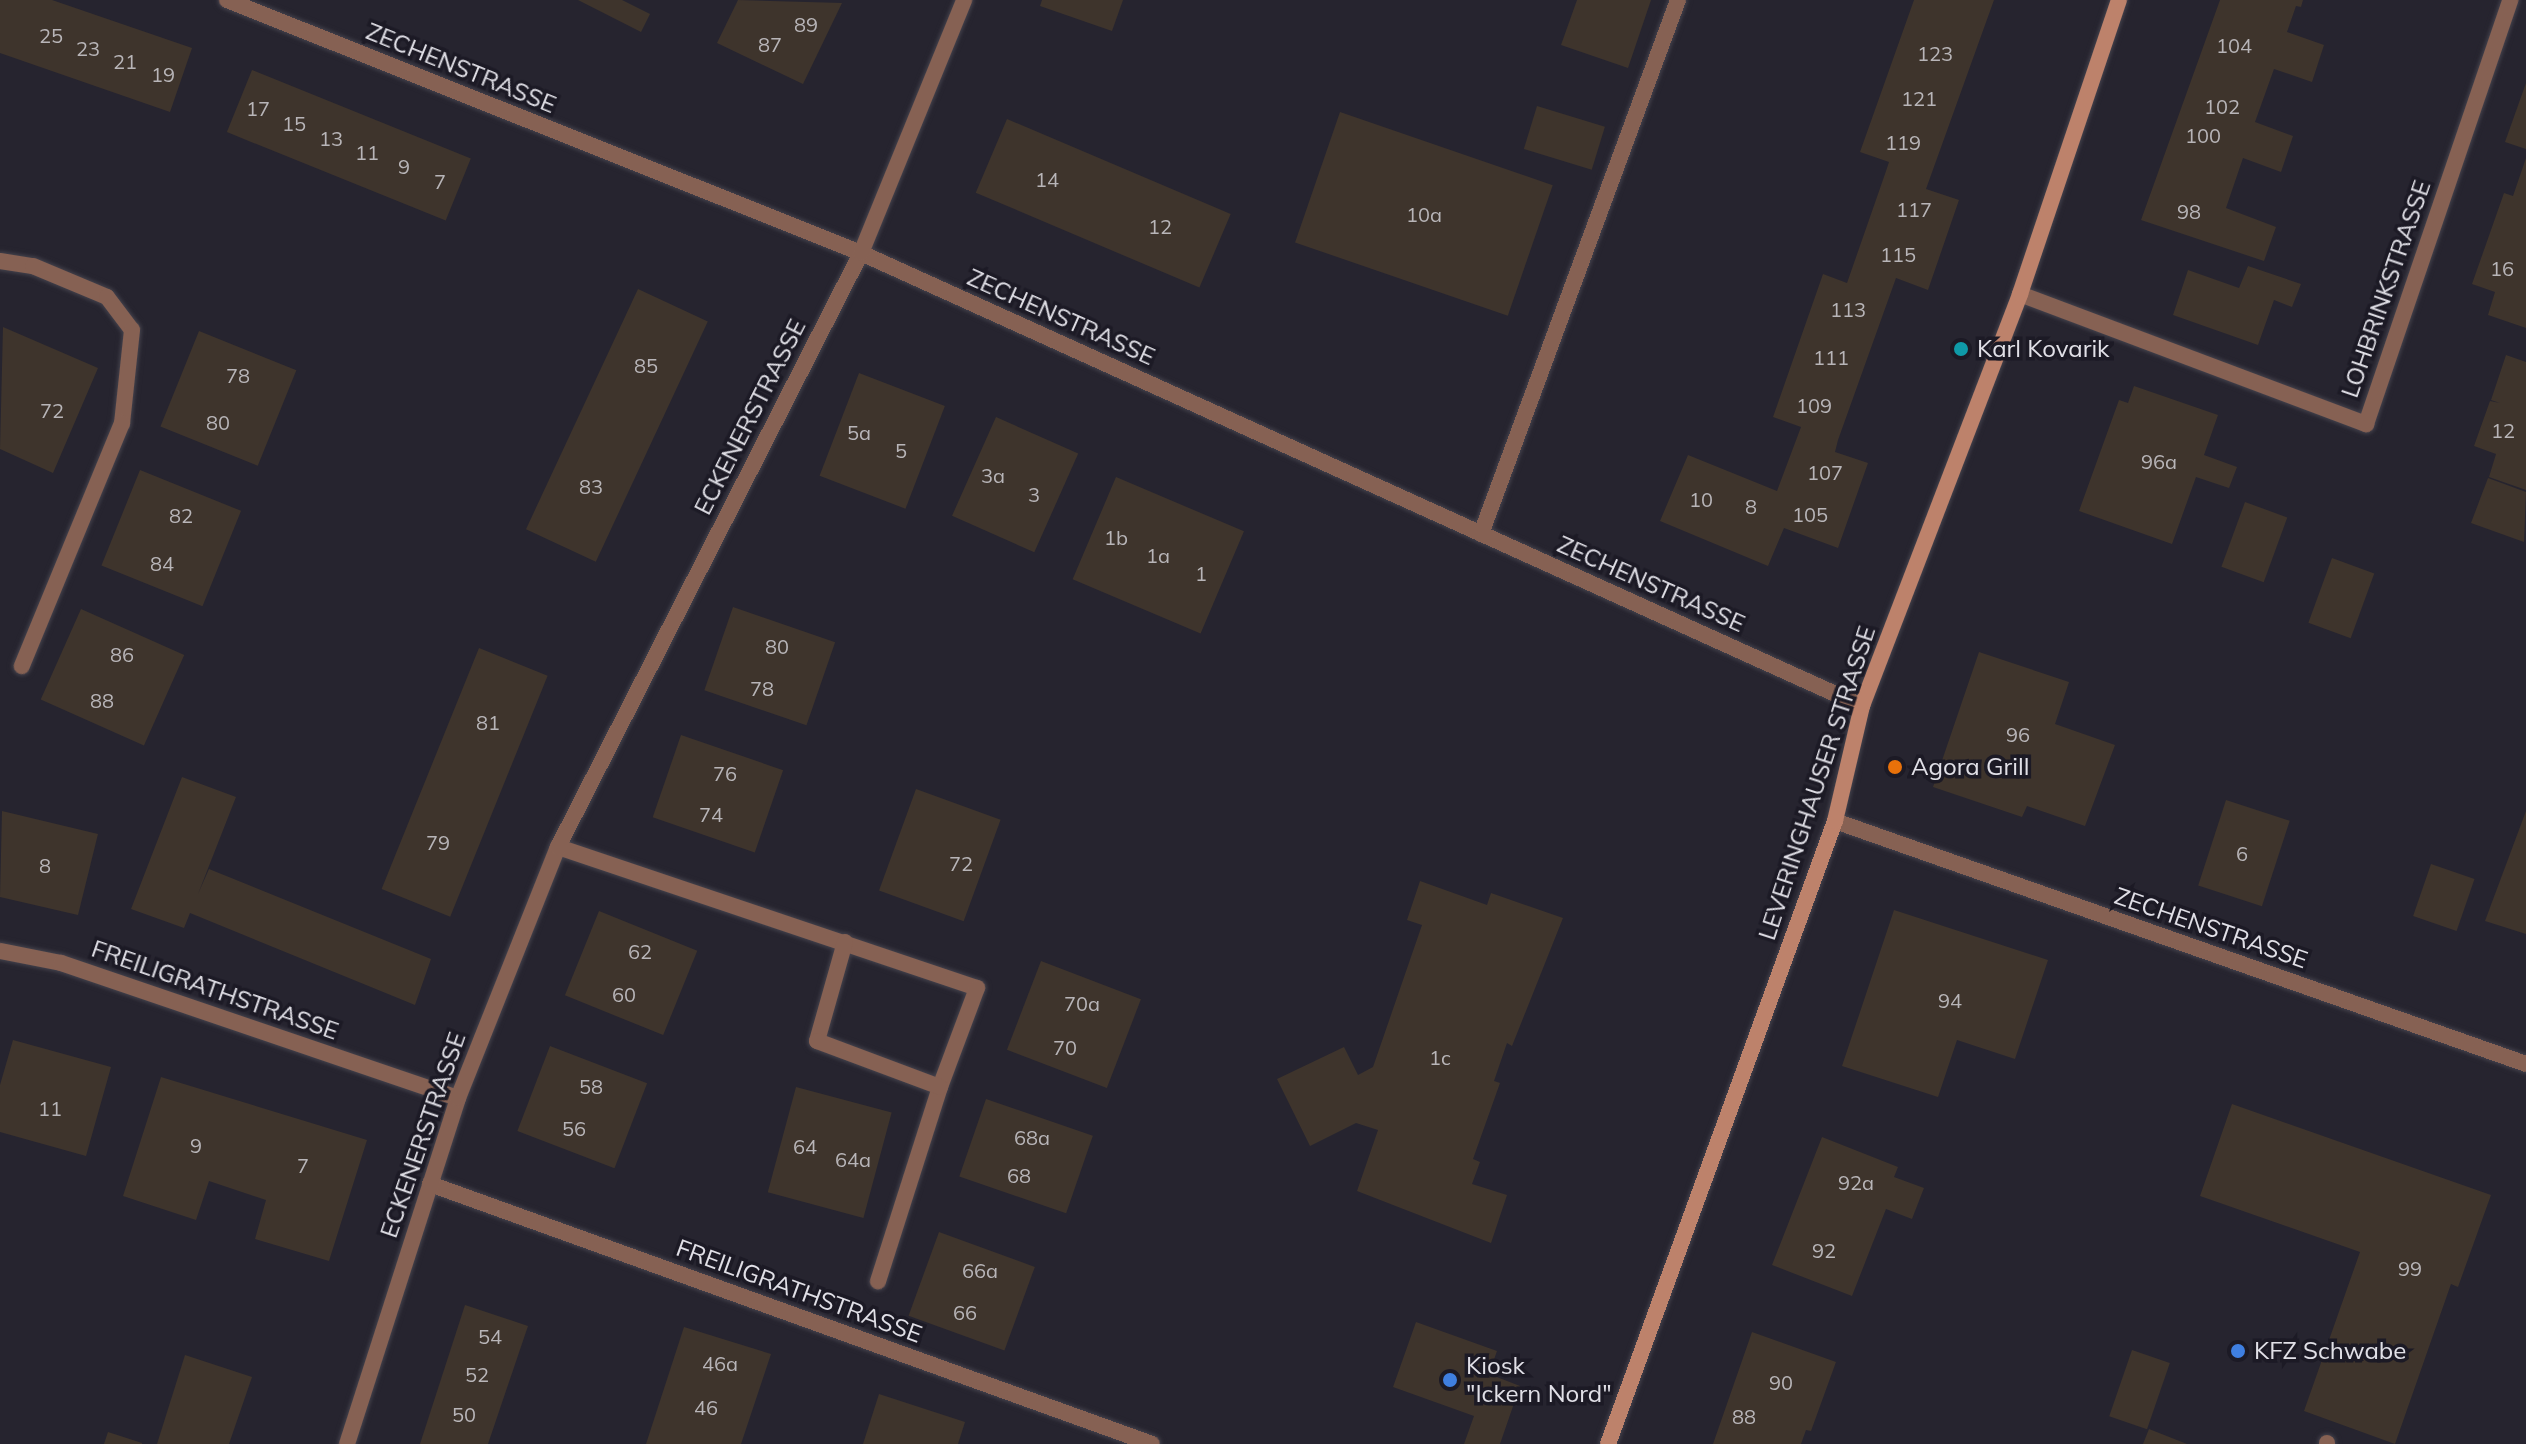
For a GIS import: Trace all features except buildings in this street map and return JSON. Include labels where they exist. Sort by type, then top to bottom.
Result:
[{"type":"main road","name":"LEVERINGHAUSER STRASSE","points":[[1608,1444],[1835,821],[1862,706],[2020,294],[2119,0]]},
{"type":"street","name":"ZECHENSTRASSE","points":[[227,0],[861,253],[1862,706]]},
{"type":"street","name":"ECKENERSTRASSE","points":[[347,1444],[458,1098],[558,847],[861,253],[964,0]]},
{"type":"street","points":[[1481,534],[1678,0]]},
{"type":"street","name":"LOHBRINKSTRASSE","points":[[2020,294],[2366,424],[2510,0]]},
{"type":"street","points":[[0,261],[33,266],[107,297],[132,330],[122,423],[22,666]]},
{"type":"street","name":"ZECHENSTRASSE","points":[[1835,821],[2526,1064]]},
{"type":"street","points":[[558,847],[977,988],[940,1087],[878,1281]]},
{"type":"street","points":[[845,942],[817,1041],[940,1087]]},
{"type":"street","name":"FREILIGRATHSTRASSE","points":[[0,951],[61,963],[458,1098]]},
{"type":"street","name":"FREILIGRATHSTRASSE","points":[[430,1184],[1152,1444]]},
{"type":"place","name":"Karl Kovarik","points":[[1961,349]]},
{"type":"place","name":"Agora Grill","points":[[1895,767]]},
{"type":"place","name":"KFZ Schwabe","points":[[2238,1351]]},
{"type":"place","name":"Kiosk \"Ickern Nord\"","points":[[1450,1380]]}]
